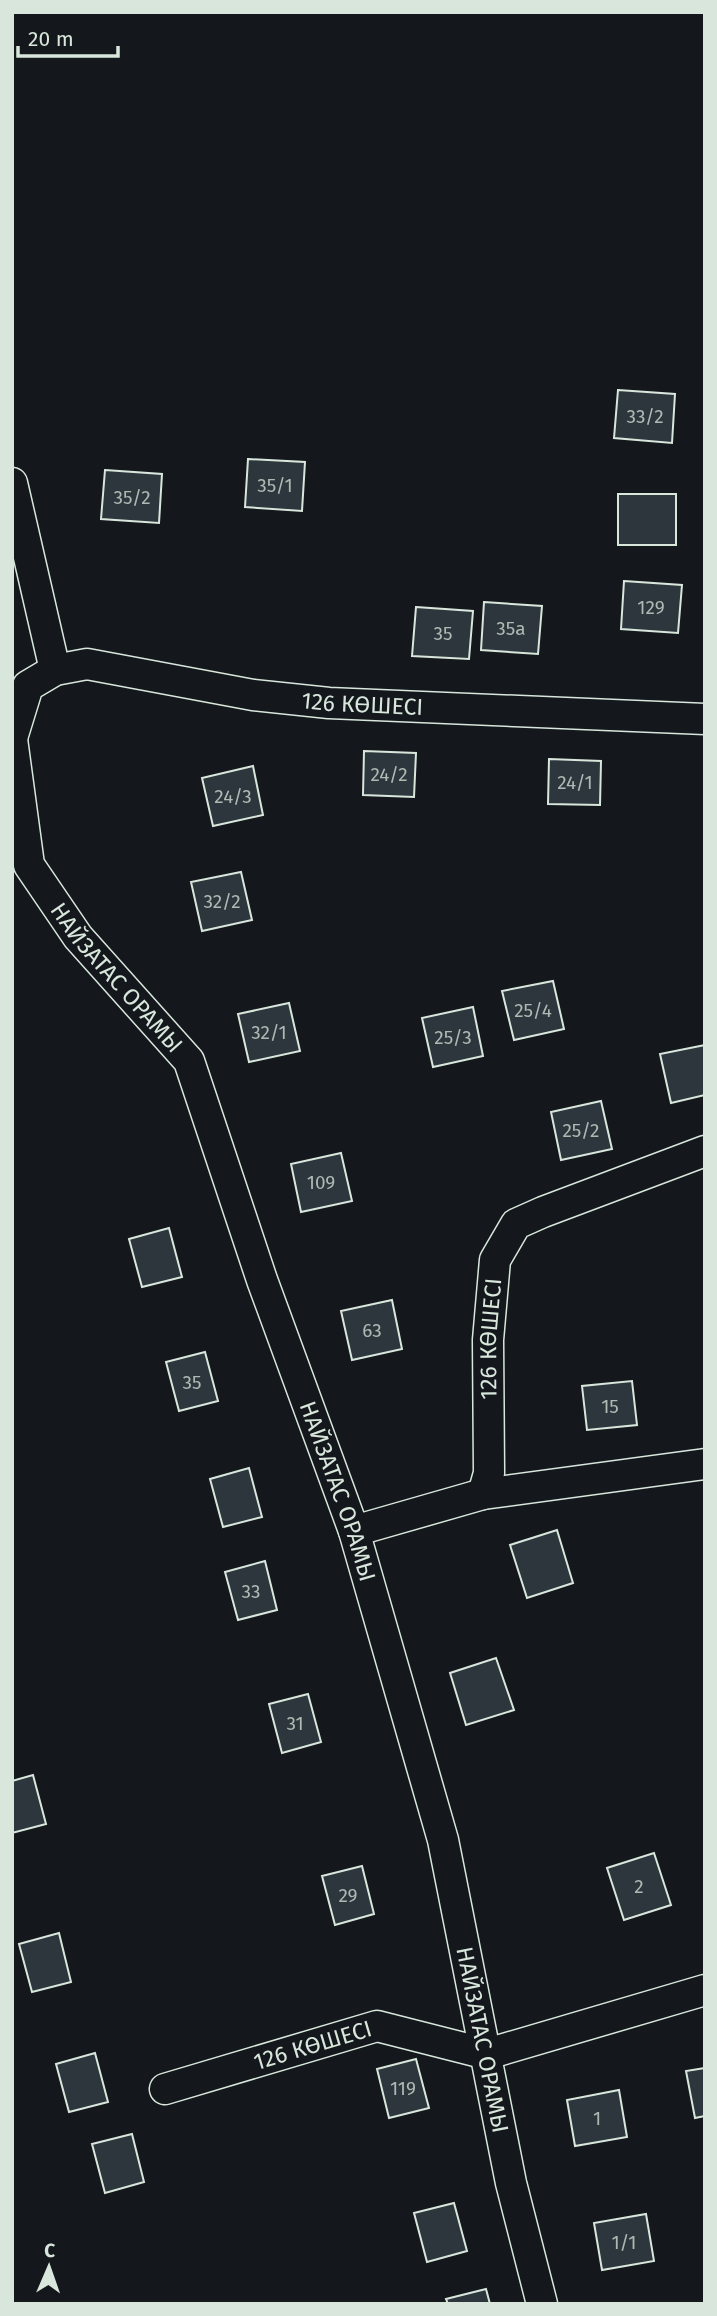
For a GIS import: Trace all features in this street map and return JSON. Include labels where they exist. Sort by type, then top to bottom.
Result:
[{"type":"street","points":[[12,483],[55,670]]},
{"type":"street","name":"126 КӨШЕСІ","points":[[28,686],[55,670],[87,663],[253,695],[329,703],[705,719]]},
{"type":"street","name":"НАЙЗАТАС ОРАМЫ","points":[[28,686],[12,739],[29,865],[78,937],[189,1061],[262,1280],[354,1531],[443,1840],[511,2183],[542,2304]]},
{"type":"street","name":"126 КӨШЕСІ","points":[[483,1494],[489,1473],[488,1340],[495,1261],[516,1224],[705,1152]]},
{"type":"street","points":[[354,1531],[483,1494],[705,1464]]},
{"type":"street","points":[[487,2054],[705,1990]]},
{"type":"street","name":"126 КӨШЕСІ","points":[[165,2090],[377,2026],[487,2054]]},
{"type":"building","points":[[618,390],[675,394],[672,443],[614,438]]},
{"type":"building","points":[[248,459],[305,462],[302,511],[245,507]]},
{"type":"building","points":[[105,470],[162,474],[159,523],[101,519]]},
{"type":"building","points":[[618,494],[676,494],[676,545],[618,545]]},
{"type":"building","points":[[624,581],[682,585],[678,633],[621,629]]},
{"type":"building","points":[[484,602],[542,606],[538,654],[481,650]]},
{"type":"building","points":[[416,607],[473,611],[469,659],[412,656]]},
{"type":"building","points":[[364,751],[416,753],[414,797],[363,795]]},
{"type":"building","points":[[549,759],[601,761],[600,805],[548,804]]},
{"type":"building","points":[[253,766],[263,815],[213,826],[202,778]]},
{"type":"building","points":[[241,872],[252,920],[202,931],[191,882]]},
{"type":"building","points":[[553,981],[564,1029],[514,1040],[502,991]]},
{"type":"building","points":[[289,1003],[300,1051],[249,1062],[238,1014]]},
{"type":"building","points":[[473,1007],[483,1056],[433,1067],[422,1018]]},
{"type":"building","points":[[705,1045],[705,1095],[671,1103],[660,1054]]},
{"type":"building","points":[[601,1101],[612,1149],[561,1160],[551,1112]]},
{"type":"building","points":[[341,1153],[352,1201],[301,1212],[291,1164]]},
{"type":"building","points":[[169,1228],[182,1277],[142,1287],[129,1239]]},
{"type":"building","points":[[392,1300],[402,1349],[352,1360],[341,1311]]},
{"type":"building","points":[[205,1352],[218,1401],[179,1411],[166,1362]]},
{"type":"building","points":[[632,1381],[637,1425],[587,1430],[582,1386]]},
{"type":"building","points":[[249,1468],[262,1517],[223,1527],[210,1479]]},
{"type":"building","points":[[557,1530],[573,1583],[527,1598],[510,1545]]},
{"type":"building","points":[[265,1561],[277,1610],[238,1620],[225,1572]]},
{"type":"building","points":[[496,1658],[514,1710],[466,1725],[450,1673]]},
{"type":"building","points":[[308,1694],[321,1742],[282,1753],[269,1704]]},
{"type":"building","points":[[33,1775],[46,1824],[12,1833],[12,1781]]},
{"type":"building","points":[[654,1853],[671,1905],[624,1920],[607,1868]]},
{"type":"building","points":[[362,1866],[374,1914],[335,1925],[322,1876]]},
{"type":"building","points":[[59,1933],[71,1982],[32,1992],[19,1944]]},
{"type":"building","points":[[95,2053],[108,2102],[69,2112],[56,2064]]},
{"type":"building","points":[[416,2059],[429,2108],[389,2118],[377,2069]]},
{"type":"building","points":[[705,2068],[705,2116],[695,2118],[686,2071]]},
{"type":"building","points":[[619,2090],[627,2137],[575,2146],[567,2100]]},
{"type":"building","points":[[132,2134],[144,2182],[105,2193],[92,2144]]},
{"type":"building","points":[[454,2203],[467,2251],[427,2262],[414,2213]]},
{"type":"building","points":[[646,2214],[654,2261],[602,2270],[594,2223]]},
{"type":"building","points":[[486,2289],[490,2304],[448,2304],[446,2299]]}]
